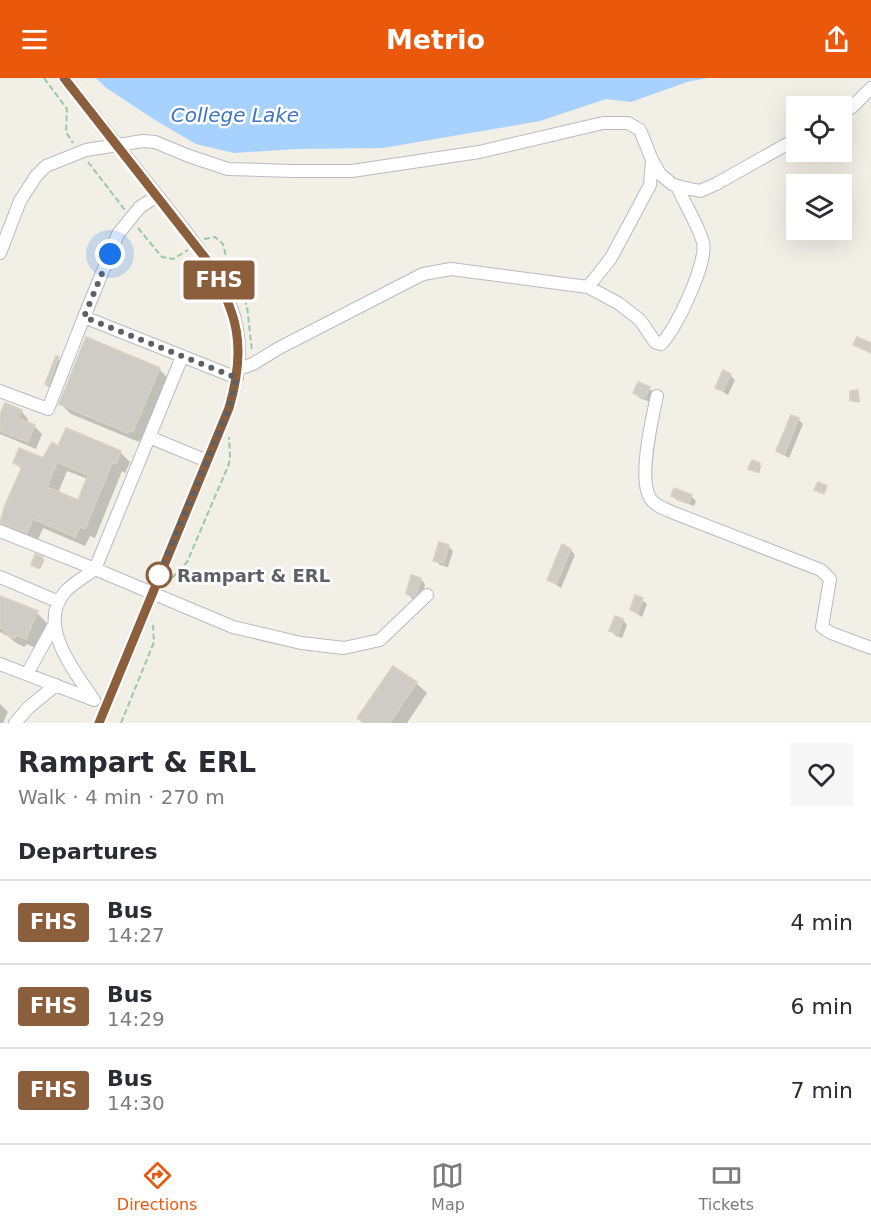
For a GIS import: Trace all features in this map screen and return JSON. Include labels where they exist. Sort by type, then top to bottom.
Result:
[{"type":"street","points":[[63,78],[206,259],[233,310],[238,333],[237,373],[229,408],[152,593],[100,703],[99,723]]},
{"type":"street","points":[[852,107],[871,88]]},
{"type":"street","points":[[0,253],[20,201],[36,176],[46,166],[86,150],[143,141],[155,142],[228,169],[352,171],[479,152],[603,123],[628,123],[640,130],[660,174],[672,184],[700,191],[786,145]]},
{"type":"street","points":[[588,287],[610,258],[650,185],[652,160]]},
{"type":"street","points":[[84,317],[182,357],[237,373],[279,348],[423,274],[451,269],[588,287],[618,303],[640,320],[655,342],[660,344],[669,336],[681,315],[701,260],[704,244],[677,186]]},
{"type":"street","points":[[0,391],[48,409],[118,234],[140,207],[158,196]]},
{"type":"street","points":[[100,703],[66,657],[58,639],[55,612],[66,591],[95,569],[182,357]]},
{"type":"street","points":[[657,396],[645,474],[646,488],[651,500],[674,513],[821,570],[830,579],[822,627],[831,633],[871,648]]},
{"type":"street","points":[[149,437],[207,461]]},
{"type":"street","points":[[0,531],[233,627],[301,643],[344,648],[380,640],[428,596]]},
{"type":"street","points":[[0,577],[59,602]]},
{"type":"street","points":[[27,674],[55,623]]},
{"type":"street","points":[[0,664],[100,703]]},
{"type":"street","points":[[15,723],[28,708],[56,686]]},
{"type":"path","points":[[44,78],[64,103],[68,115],[64,126],[76,146]]},
{"type":"path","points":[[82,155],[126,212]]},
{"type":"path","points":[[135,224],[162,257],[173,259],[190,248]]},
{"type":"path","points":[[203,239],[210,236],[215,237],[223,244],[227,261],[247,306],[252,350]]},
{"type":"path","points":[[170,582],[187,562],[229,464],[231,432]]},
{"type":"path","points":[[121,723],[154,642],[154,619]]},
{"type":"water","name":"College Lake","points":[[96,78],[708,78],[687,82],[631,102],[606,99],[540,121],[383,148],[297,149],[234,153],[196,144],[105,87]]},
{"type":"building","points":[[86,337],[160,368],[133,432],[129,430],[128,433],[59,404]]},
{"type":"building","points":[[857,337],[871,343],[871,353],[853,345]]},
{"type":"building","points":[[56,356],[59,357],[48,386],[45,384]]},
{"type":"building","points":[[723,370],[731,374],[723,391],[715,388]]},
{"type":"building","points":[[638,382],[650,387],[645,398],[633,393]]},
{"type":"building","points":[[858,390],[859,400],[850,401],[850,391]]},
{"type":"building","points":[[5,403],[22,410],[18,418],[35,425],[28,442],[0,431],[0,415]]},
{"type":"building","points":[[791,415],[799,418],[784,455],[776,451]]},
{"type":"building","points":[[66,428],[121,451],[116,464],[112,463],[85,529],[80,527],[75,537],[33,519],[27,533],[0,523],[5,505],[22,467],[13,463],[19,448],[43,458],[52,442],[58,446]],"holes":[[[57,462],[88,475],[78,500],[47,487]]]},
{"type":"building","points":[[752,460],[760,463],[757,472],[748,469]]},
{"type":"building","points":[[818,482],[827,486],[824,494],[814,490]]},
{"type":"building","points":[[674,488],[692,495],[689,503],[671,496]]},
{"type":"building","points":[[439,542],[449,545],[444,563],[433,561]]},
{"type":"building","points":[[562,544],[571,549],[556,584],[547,580]]},
{"type":"building","points":[[35,554],[43,557],[38,568],[31,565]]},
{"type":"building","points":[[411,575],[421,578],[414,597],[406,594]]},
{"type":"building","points":[[635,595],[643,598],[638,613],[630,610]]},
{"type":"building","points":[[0,596],[38,611],[26,639],[4,634],[5,630],[0,628]]},
{"type":"building","points":[[615,616],[623,619],[618,634],[609,631]]},
{"type":"building","points":[[393,666],[417,682],[390,723],[364,723],[357,718]]},
{"type":"bus line","name":"FHS","points":[[64,78],[206,259],[233,310],[238,333],[237,378],[229,408],[99,723]]},
{"type":"place","name":"Rampart & ERL","points":[[159,575]]},
{"type":"route","points":[[110,254],[84,317],[226,376],[237,378],[229,408],[159,575]]}]
